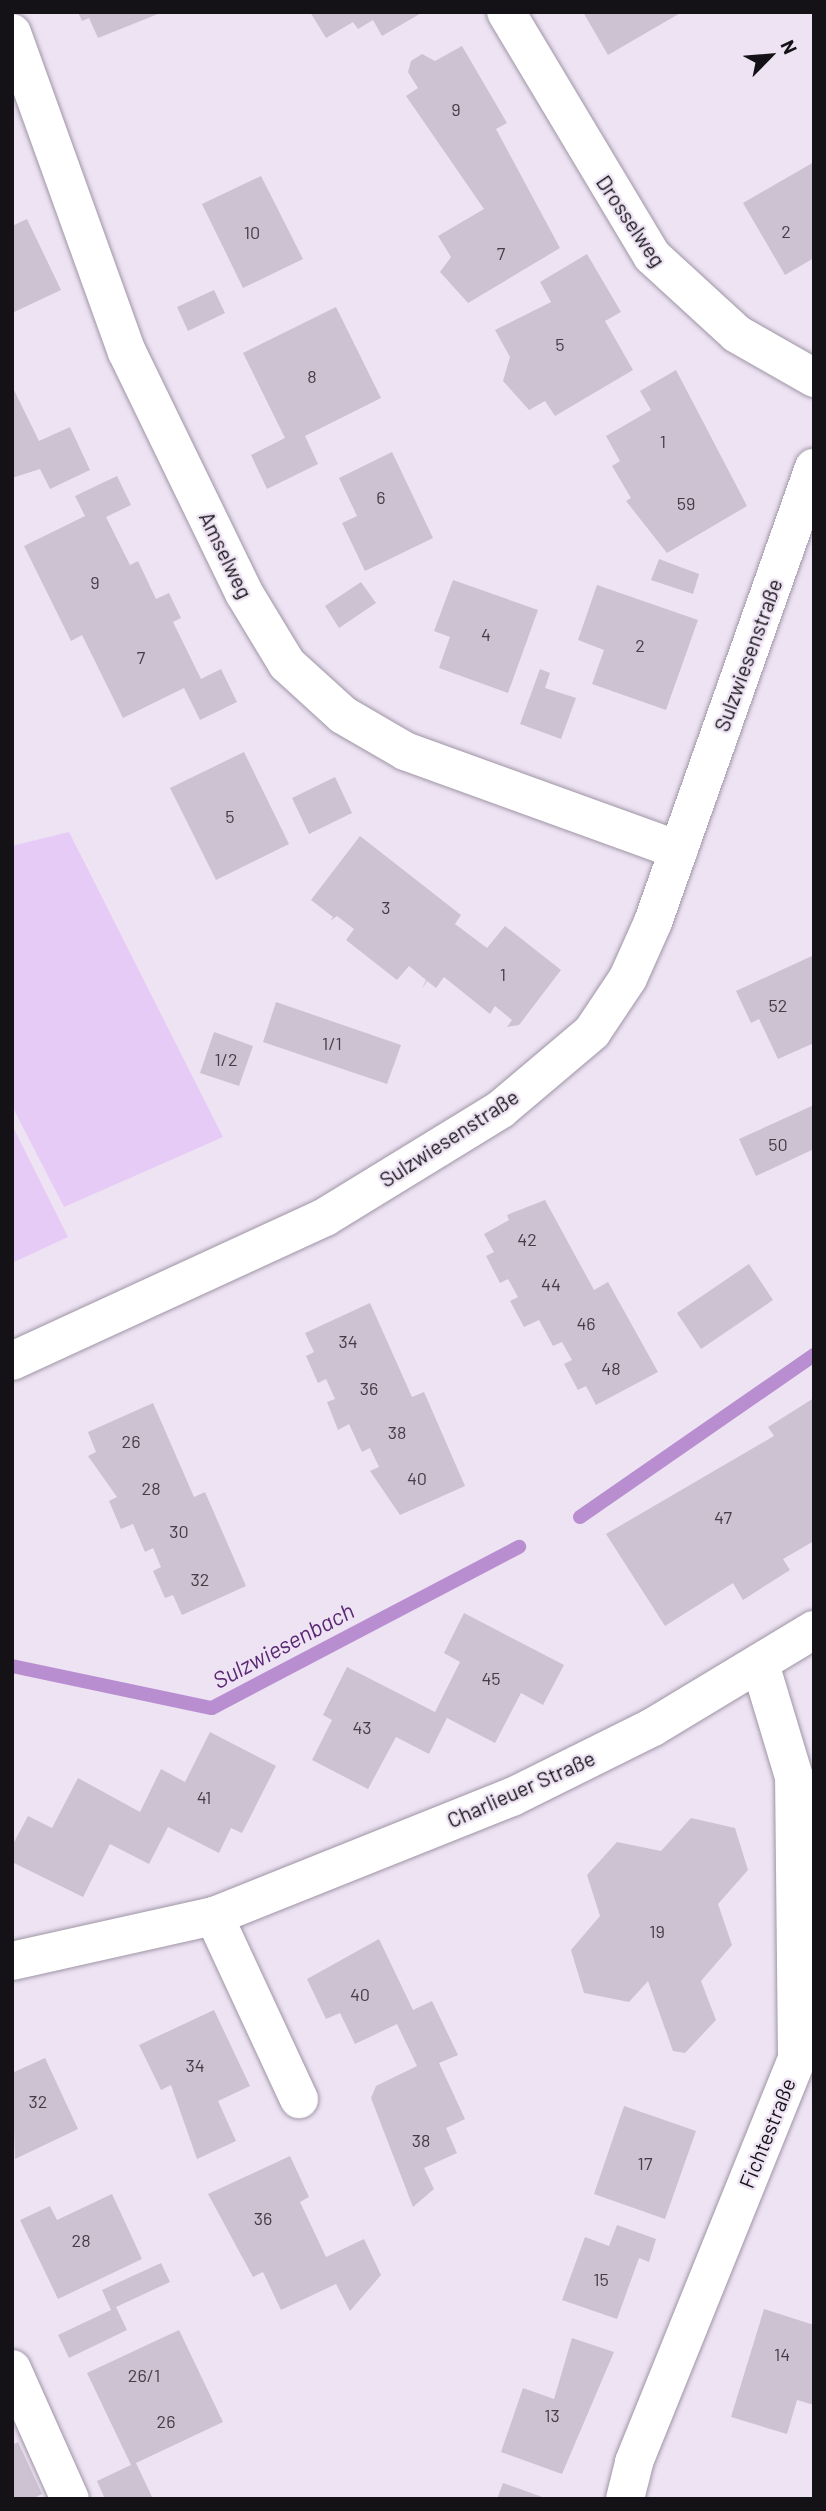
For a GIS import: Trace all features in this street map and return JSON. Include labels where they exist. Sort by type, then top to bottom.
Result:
[{"type":"street","name":"Drosselweg","points":[[506,12],[652,256],[737,334],[814,378]]},
{"type":"street","name":"Amselweg","points":[[12,33],[127,352],[244,593],[287,664],[343,715],[383,740],[679,850]]},
{"type":"street","name":"Sulzwiesenstraße","points":[[12,1360],[325,1217],[501,1109],[592,1032],[628,978],[679,850],[814,468]]},
{"type":"street","name":"Charlieuer Straße","points":[[12,1961],[214,1916],[512,1797],[761,1667],[814,1630]]},
{"type":"street","name":"Fichtestraße","points":[[625,2499],[634,2462],[797,2057],[794,1777],[761,1667]]},
{"type":"street","points":[[214,1916],[299,2099]]},
{"type":"street","points":[[12,2369],[70,2499]]},
{"type":"shaded area","points":[[69,832],[223,1137],[64,1207],[12,1106],[12,846]]},
{"type":"shaded area","points":[[12,1125],[68,1237],[12,1263]]},
{"type":"building","points":[[78,12],[163,12],[98,38],[89,18],[82,21]]},
{"type":"building","points":[[310,12],[423,12],[382,36],[373,20],[358,29],[353,22],[326,38]]},
{"type":"building","points":[[583,12],[682,12],[608,55]]},
{"type":"building","points":[[462,46],[507,123],[496,129],[560,248],[468,303],[440,272],[451,257],[438,236],[484,209],[406,96],[418,88],[408,72],[411,61],[422,54],[435,61]]},
{"type":"building","points":[[814,162],[814,258],[785,275],[743,203]]},
{"type":"building","points":[[261,176],[303,259],[243,288],[202,204]]},
{"type":"building","points":[[27,219],[61,290],[12,313],[12,226]]},
{"type":"building","points":[[587,254],[621,312],[605,321],[633,370],[555,416],[545,401],[529,410],[503,381],[510,357],[495,330],[551,302],[540,282]]},
{"type":"building","points":[[214,290],[225,313],[188,331],[177,307]]},
{"type":"building","points":[[336,307],[381,398],[305,436],[318,464],[267,489],[251,455],[285,438],[243,353]]},
{"type":"building","points":[[676,370],[747,506],[667,553],[626,501],[631,498],[612,466],[620,461],[606,436],[651,410],[640,391]]},
{"type":"building","points":[[12,386],[39,441],[70,427],[90,470],[50,489],[40,469],[12,478]]},
{"type":"building","points":[[392,452],[433,538],[365,571],[342,523],[357,516],[339,478]]},
{"type":"building","points":[[117,476],[131,505],[106,517],[130,565],[138,561],[156,599],[169,593],[181,618],[173,622],[201,679],[221,669],[237,702],[200,720],[184,688],[123,718],[82,635],[71,641],[24,546],[85,516],[75,496]]},
{"type":"building","points":[[659,559],[699,574],[693,594],[651,580]]},
{"type":"building","points":[[453,580],[538,610],[508,693],[439,668],[450,637],[434,631]]},
{"type":"building","points":[[361,582],[376,603],[339,628],[325,606]]},
{"type":"building","points":[[597,585],[698,620],[666,710],[592,684],[604,650],[578,640]]},
{"type":"building","points":[[540,669],[550,673],[545,688],[576,698],[561,739],[520,724]]},
{"type":"building","points":[[244,752],[289,844],[216,880],[170,788]]},
{"type":"building","points":[[335,777],[352,813],[309,834],[292,798]]},
{"type":"building","points":[[360,836],[461,915],[455,924],[487,948],[505,926],[561,970],[519,1025],[507,1027],[512,1020],[495,1006],[490,1014],[444,977],[436,988],[427,981],[422,989],[426,980],[409,966],[397,980],[346,940],[354,929],[337,916],[330,921],[333,917],[311,900]]},
{"type":"building","points":[[814,955],[814,1043],[778,1059],[759,1019],[751,1023],[736,991]]},
{"type":"building","points":[[276,1002],[401,1045],[387,1084],[263,1042]]},
{"type":"building","points":[[214,1032],[253,1046],[239,1086],[200,1073]]},
{"type":"building","points":[[814,1105],[814,1149],[756,1176],[739,1139]]},
{"type":"building","points":[[545,1200],[594,1290],[608,1282],[658,1372],[596,1405],[586,1386],[578,1390],[564,1364],[572,1360],[562,1342],[553,1346],[539,1320],[524,1327],[510,1301],[518,1297],[508,1279],[500,1283],[486,1256],[494,1252],[484,1234],[509,1220],[507,1215]]},
{"type":"building","points":[[749,1264],[773,1300],[701,1349],[677,1313]]},
{"type":"building","points":[[370,1303],[412,1397],[424,1392],[465,1486],[400,1515],[370,1471],[379,1467],[370,1448],[362,1452],[349,1424],[338,1430],[327,1402],[335,1399],[326,1379],[318,1383],[306,1356],[314,1352],[305,1333]]},
{"type":"building","points":[[814,1398],[814,1541],[783,1559],[790,1570],[743,1600],[733,1583],[665,1626],[606,1534],[774,1436],[768,1427]]},
{"type":"building","points":[[153,1403],[194,1497],[205,1492],[246,1586],[182,1615],[173,1595],[165,1598],[153,1571],[161,1567],[153,1548],[145,1552],[133,1524],[121,1529],[109,1501],[117,1497],[88,1456],[96,1452],[88,1432]]},
{"type":"building","points":[[464,1613],[564,1665],[543,1705],[521,1693],[495,1743],[447,1718],[429,1754],[396,1737],[368,1789],[312,1760],[332,1720],[323,1715],[347,1667],[435,1712],[460,1662],[444,1653]]},
{"type":"building","points":[[210,1732],[276,1766],[242,1833],[231,1828],[219,1853],[168,1827],[149,1864],[110,1844],[83,1897],[12,1862],[12,1846],[28,1816],[52,1828],[78,1778],[140,1812],[161,1769],[185,1782]]},
{"type":"building","points":[[691,1818],[735,1828],[748,1870],[718,1904],[732,1945],[701,1981],[716,2020],[685,2053],[673,2051],[648,1981],[629,2002],[584,1993],[571,1950],[600,1916],[587,1875],[617,1842],[661,1851]]},
{"type":"building","points":[[379,1939],[413,2010],[432,2001],[458,2055],[439,2063],[465,2119],[446,2128],[457,2153],[424,2168],[434,2189],[413,2207],[371,2098],[376,2086],[417,2066],[397,2024],[355,2044],[340,2013],[326,2019],[307,1979]]},
{"type":"building","points":[[214,2010],[250,2086],[218,2101],[236,2141],[197,2159],[171,2085],[161,2090],[139,2045]]},
{"type":"building","points":[[45,2058],[78,2129],[15,2159],[12,2073]]},
{"type":"building","points":[[624,2106],[696,2131],[665,2219],[594,2194]]},
{"type":"building","points":[[290,2156],[309,2197],[300,2202],[326,2257],[364,2239],[381,2275],[350,2311],[336,2284],[281,2310],[263,2272],[253,2277],[208,2194]]},
{"type":"building","points":[[112,2194],[142,2259],[58,2299],[20,2220],[50,2206],[57,2220]]},
{"type":"building","points":[[617,2225],[656,2239],[649,2262],[639,2258],[617,2319],[562,2300],[585,2237],[609,2246]]},
{"type":"building","points":[[161,2263],[170,2282],[116,2307],[127,2330],[69,2358],[58,2335],[111,2310],[102,2290]]},
{"type":"building","points":[[764,2309],[814,2325],[814,2405],[797,2400],[787,2434],[731,2417]]},
{"type":"building","points":[[179,2330],[223,2422],[136,2463],[153,2499],[105,2499],[97,2481],[131,2465],[87,2373]]},
{"type":"building","points":[[572,2338],[614,2352],[562,2474],[501,2452],[523,2388],[554,2399]]},
{"type":"building","points":[[18,2442],[42,2494],[32,2499],[12,2499],[12,2445]]},
{"type":"building","points":[[503,2483],[545,2498],[545,2499],[497,2499]]},
{"type":"waterway","name":"Sulzwiesenbach","points":[[580,1517],[814,1355]]},
{"type":"waterway","name":"Sulzwiesenbach","points":[[12,1666],[212,1708],[519,1547]]}]
